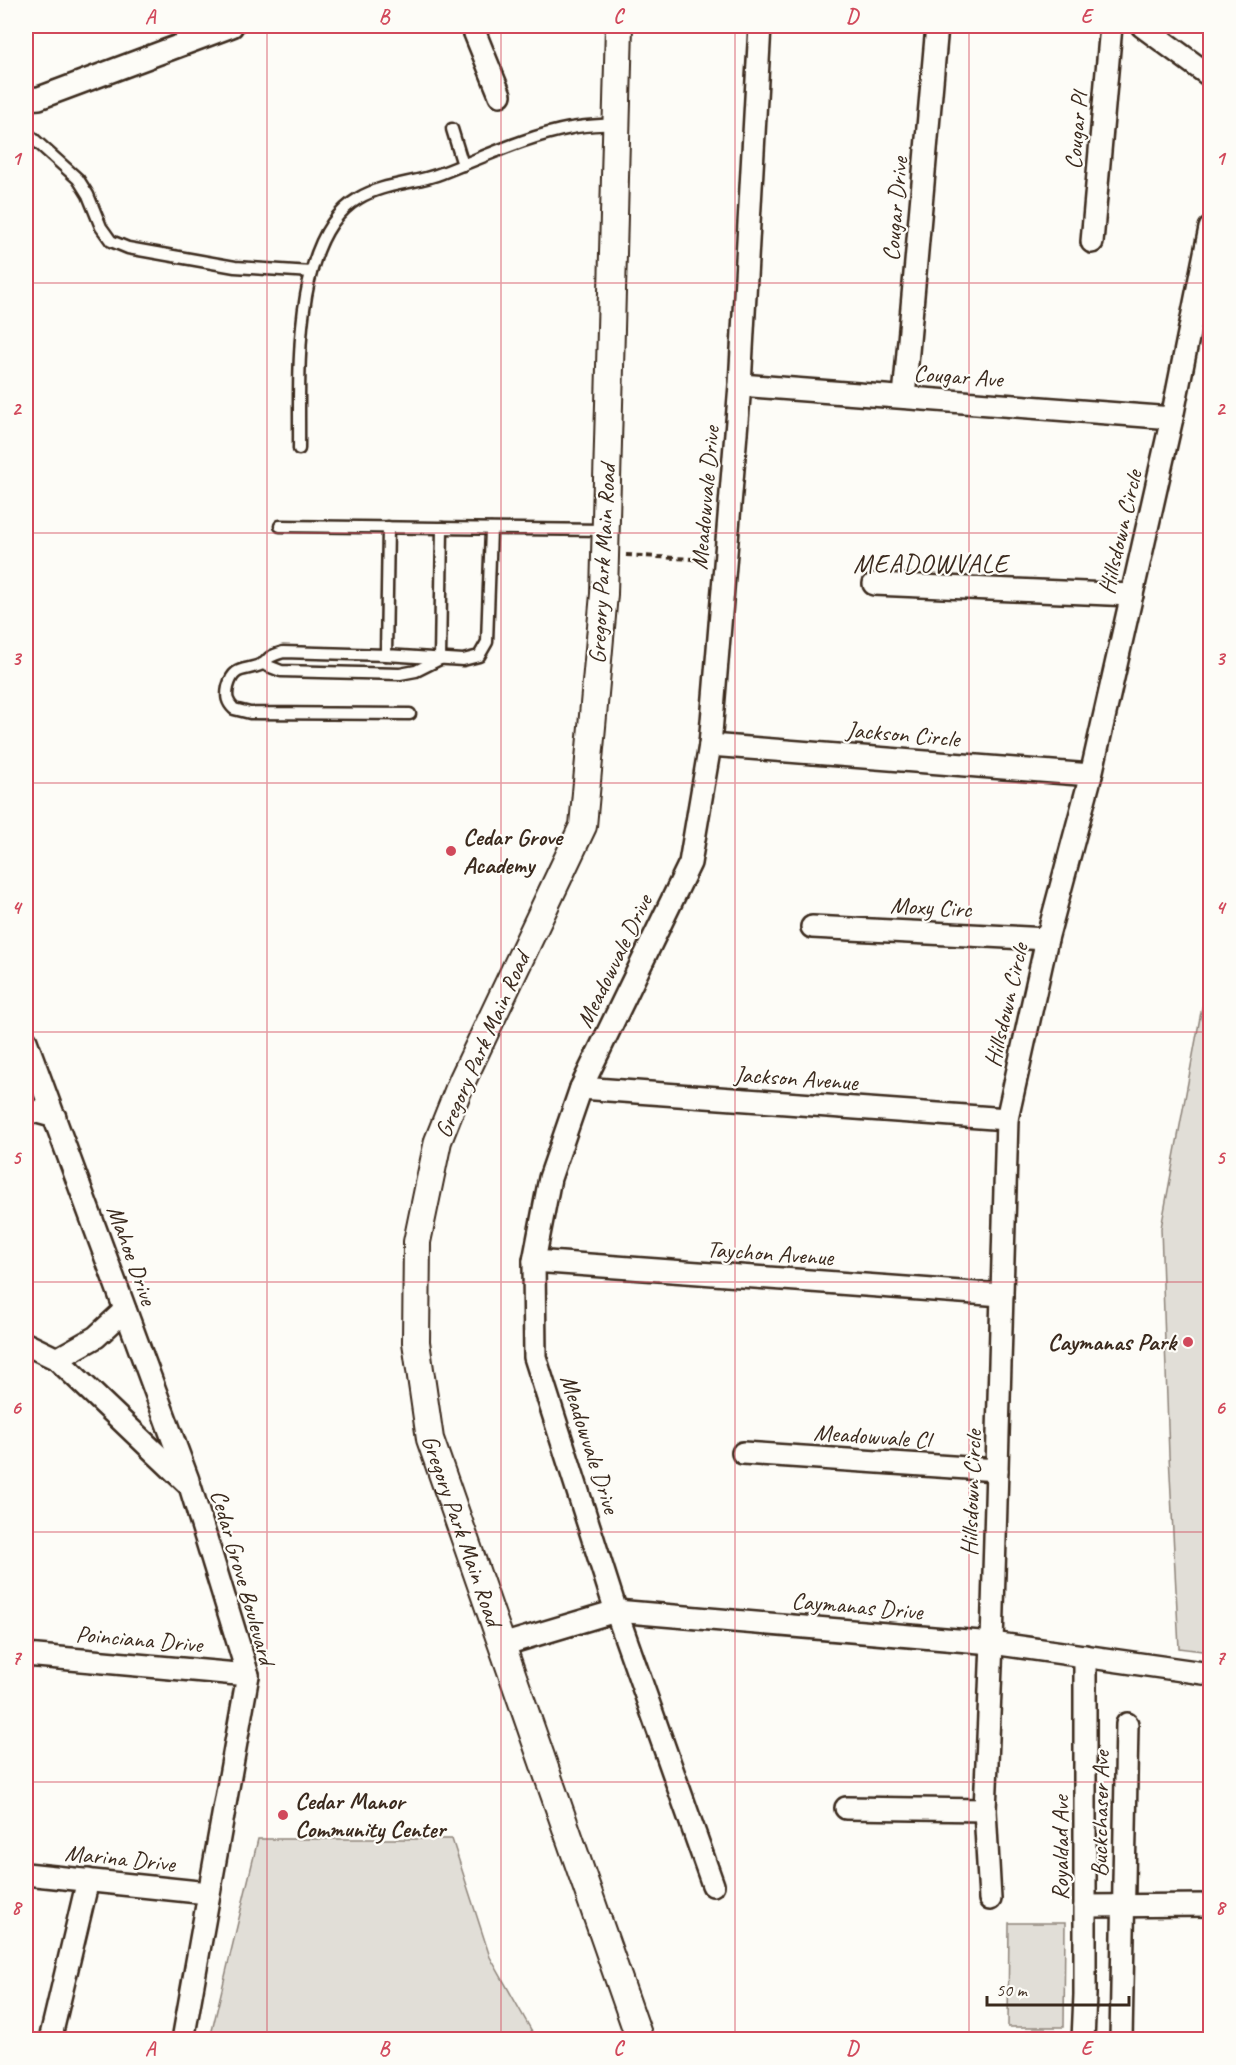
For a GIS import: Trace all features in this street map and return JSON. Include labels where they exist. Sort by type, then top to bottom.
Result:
[{"type":"street","points":[[26,99],[39,98],[232,26]]},
{"type":"street","points":[[472,26],[500,95]]},
{"type":"street","name":"Gregory Park Main Road","points":[[619,26],[604,594],[583,826],[462,1082],[438,1141],[417,1242],[416,1342],[430,1439],[640,2040]]},
{"type":"street","name":"Meadowvale Drive","points":[[713,1885],[616,1611],[535,1357],[534,1261],[550,1178],[581,1088],[690,863],[710,745],[726,561],[740,385],[760,26]]},
{"type":"street","name":"Cougar Drive","points":[[904,397],[938,26]]},
{"type":"street","name":"Cougar Pl","points":[[1092,242],[1111,26]]},
{"type":"street","points":[[1142,26],[1210,76]]},
{"type":"street","name":"Hillsdown Circle","points":[[990,1899],[985,1810],[1007,1119],[1047,939],[1091,775],[1172,418],[1210,228]]},
{"type":"street","name":"Cougar Ave","points":[[740,385],[1172,418]]},
{"type":"street","points":[[874,584],[1132,595]]},
{"type":"street","name":"Jackson Circle","points":[[710,745],[1091,775]]},
{"type":"street","name":"Moxy Circ","points":[[812,927],[1047,939]]},
{"type":"street","name":"Mahoe Drive","points":[[26,1041],[190,1486]]},
{"type":"street","name":"Jackson Avenue","points":[[581,1088],[1007,1119]]},
{"type":"street","points":[[26,1109],[55,1118]]},
{"type":"street","name":"Taychon Avenue","points":[[534,1261],[1002,1295]]},
{"type":"street","points":[[57,1359],[96,1337],[125,1310]]},
{"type":"street","name":"Cedar Grove Boulevard","points":[[26,1344],[57,1359],[190,1486],[248,1675],[183,2040]]},
{"type":"street","name":"Meadowvale Cl","points":[[743,1454],[997,1470]]},
{"type":"street","name":"Caymanas Drive","points":[[502,1645],[616,1611],[992,1643],[1210,1674]]},
{"type":"street","name":"Poinciana Drive","points":[[26,1655],[248,1675]]},
{"type":"street","name":"Royaldad Ave","points":[[1083,2040],[1085,1995],[1084,1656]]},
{"type":"street","name":"Buckchaser Ave","points":[[1121,2040],[1127,1724]]},
{"type":"street","points":[[846,1808],[985,1810]]},
{"type":"street","name":"Marina Drive","points":[[26,1874],[208,1893]]},
{"type":"street","points":[[50,2040],[88,1880]]},
{"type":"street","points":[[1085,1906],[1210,1905]]},
{"type":"lane","points":[[298,449],[301,321],[311,272],[326,232],[341,212],[359,198],[381,189],[435,176],[535,138],[572,128],[616,124]]},
{"type":"lane","points":[[452,129],[463,165]]},
{"type":"lane","points":[[26,132],[78,179],[88,195],[101,227],[111,241],[128,248],[235,267],[311,272]]},
{"type":"lane","points":[[279,526],[492,529],[605,542]]},
{"type":"lane","points":[[386,655],[388,527]]},
{"type":"lane","points":[[440,659],[442,528]]},
{"type":"lane","points":[[263,664],[271,656],[283,652],[463,660],[479,656],[487,642],[492,529]]},
{"type":"lane","points":[[410,714],[250,712],[234,709],[226,696],[231,678],[236,672],[249,666],[263,664],[281,671],[400,674],[416,671],[440,659]]},
{"type":"path","points":[[605,542],[726,561]]},
{"type":"shaded area","name":"Caymanas Park","points":[[1210,977],[1210,1652],[1179,1648],[1161,1228],[1201,1012]]},
{"type":"shaded area","points":[[258,1839],[452,1839],[490,1957],[534,2035],[508,2040],[210,2039]]},
{"type":"shaded area","points":[[1009,1923],[1065,1923],[1064,2027],[1008,2027]]},
{"type":"place","name":"Cedar Grove Academy","points":[[451,851]]},
{"type":"place","name":"Caymanas Park","points":[[1188,1342]]},
{"type":"place","name":"Cedar Manor Community Center","points":[[283,1815]]},
{"type":"district","name":"MEADOWVALE","points":[[931,563]]}]
